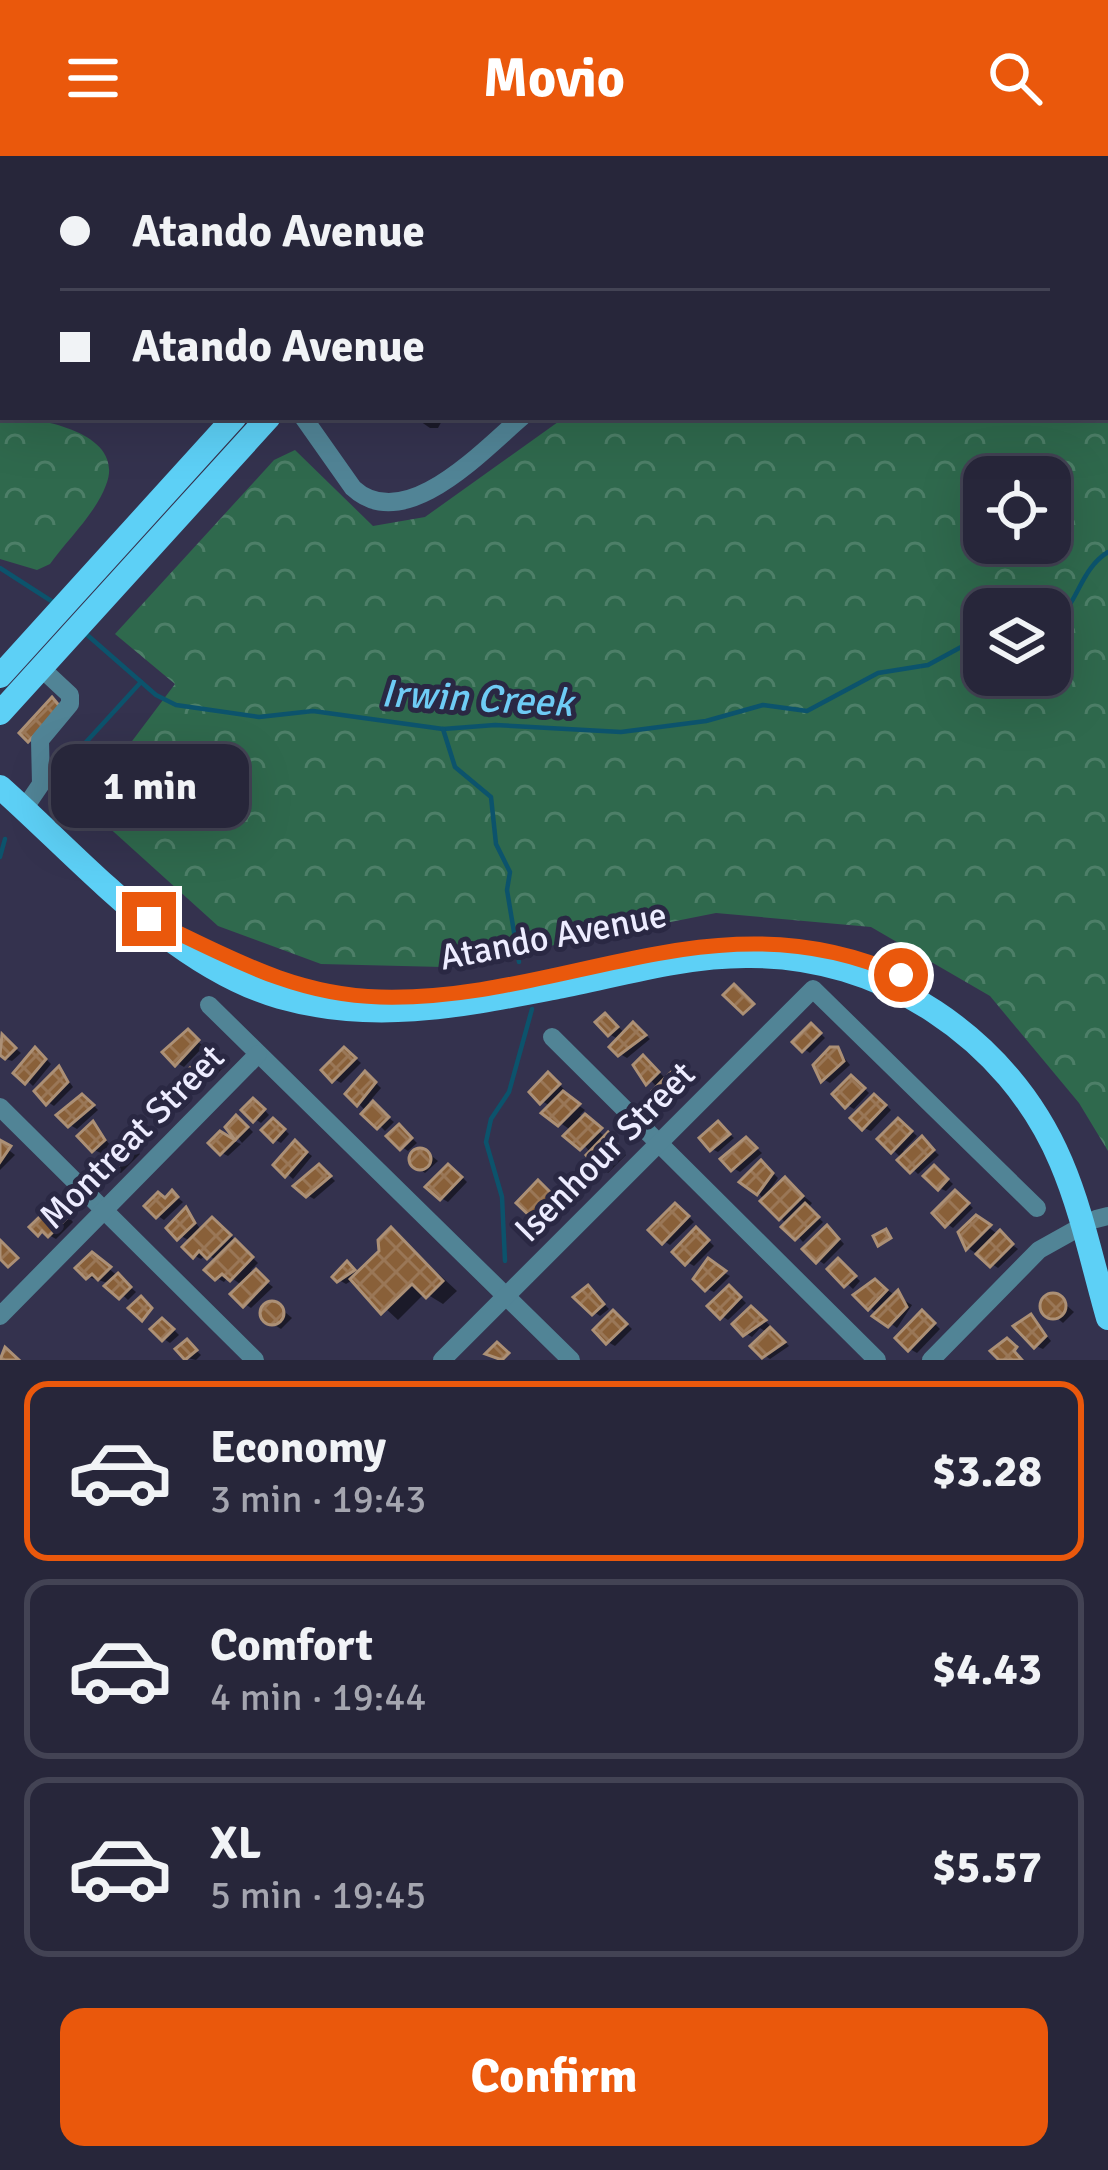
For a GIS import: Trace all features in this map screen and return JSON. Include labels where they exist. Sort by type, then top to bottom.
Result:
[{"type":"main road","points":[[0,713],[44,652],[234,420]]},
{"type":"main road","points":[[96,587],[265,420]]},
{"type":"main road","points":[[0,676],[44,652]]},
{"type":"main road","name":"Atando Avenue","points":[[0,788],[175,947],[235,980],[297,1001],[362,1011],[451,1007],[731,956],[807,961],[866,976],[946,1018],[1007,1074],[1054,1145],[1095,1220],[1108,1263]]},
{"type":"main road","name":"Atando Avenue","points":[[1095,1220],[1108,1318]]},
{"type":"street","points":[[308,425],[363,497],[397,503],[442,480],[518,420]]},
{"type":"street","points":[[25,809],[41,784],[40,740],[70,704],[70,695],[44,652]]},
{"type":"street","name":"Isenhour Street","points":[[442,1360],[814,989],[1037,1208]]},
{"type":"street","points":[[209,1005],[571,1360]]},
{"type":"street","points":[[552,1037],[877,1360]]},
{"type":"street","name":"Montreat Street","points":[[0,1316],[258,1054]]},
{"type":"street","points":[[0,1107],[255,1360]]},
{"type":"street","points":[[931,1360],[1039,1250],[1095,1220]]},
{"type":"green space","points":[[0,420],[36,420],[92,440],[104,452],[109,467],[106,485],[88,516],[50,564],[37,570],[0,559]]},
{"type":"green space","points":[[561,420],[1108,420],[1108,1151],[1079,1103],[990,996],[871,927],[716,913],[443,967],[321,964],[218,926],[84,805],[175,684],[115,634],[274,460],[295,450],[373,526],[425,517]]},
{"type":"building","points":[[52,697],[61,708],[28,742],[19,733]]},
{"type":"building","points":[[734,984],[754,1004],[743,1014],[723,995]]},
{"type":"building","points":[[605,1013],[618,1027],[608,1036],[595,1022]]},
{"type":"building","points":[[633,1022],[646,1035],[618,1056],[609,1047]]},
{"type":"building","points":[[811,1023],[821,1033],[802,1052],[792,1042]]},
{"type":"building","points":[[188,1029],[199,1040],[175,1066],[162,1052]]},
{"type":"building","points":[[2,1034],[16,1048],[5,1059],[0,1055]]},
{"type":"building","points":[[35,1047],[46,1059],[25,1084],[13,1073]]},
{"type":"building","points":[[344,1047],[356,1058],[332,1082],[321,1070]]},
{"type":"building","points":[[830,1047],[838,1047],[844,1061],[821,1082],[813,1065]]},
{"type":"building","points":[[207,1052],[218,1063],[206,1075],[195,1063]]},
{"type":"building","points":[[643,1055],[659,1072],[646,1085],[633,1065]]},
{"type":"building","points":[[680,1064],[692,1076],[680,1087],[668,1075]]},
{"type":"building","points":[[59,1066],[68,1082],[46,1105],[34,1091]]},
{"type":"building","points":[[190,1068],[201,1080],[190,1092],[178,1080]]},
{"type":"building","points":[[365,1071],[376,1082],[357,1106],[345,1094]]},
{"type":"building","points":[[548,1072],[560,1084],[540,1104],[529,1092]]},
{"type":"building","points":[[851,1075],[865,1088],[845,1108],[832,1094]]},
{"type":"building","points":[[664,1079],[675,1091],[664,1102],[652,1091]]},
{"type":"building","points":[[173,1084],[185,1096],[174,1108],[162,1096]]},
{"type":"building","points":[[563,1091],[580,1104],[558,1126],[541,1113]]},
{"type":"building","points":[[82,1094],[94,1105],[68,1127],[56,1115]]},
{"type":"building","points":[[874,1094],[886,1105],[862,1130],[850,1118]]},
{"type":"building","points":[[253,1098],[265,1109],[253,1122],[241,1110]]},
{"type":"building","points":[[373,1101],[389,1117],[377,1129],[361,1114]]},
{"type":"building","points":[[585,1114],[602,1128],[580,1150],[563,1136]]},
{"type":"building","points":[[236,1115],[248,1127],[235,1140],[225,1127]]},
{"type":"building","points":[[273,1118],[285,1129],[273,1142],[261,1130]]},
{"type":"building","points":[[898,1118],[912,1131],[891,1153],[877,1139]]},
{"type":"building","points":[[93,1121],[105,1140],[92,1152],[77,1136]]},
{"type":"building","points":[[718,1121],[730,1134],[710,1151],[699,1138]]},
{"type":"building","points":[[399,1124],[412,1138],[400,1150],[386,1136]]},
{"type":"building","points":[[220,1131],[235,1140],[220,1155],[208,1143]]},
{"type":"building","points":[[608,1132],[621,1150],[600,1172],[586,1155]]},
{"type":"building","points":[[124,1136],[136,1149],[112,1172],[100,1160]]},
{"type":"building","points":[[922,1136],[934,1150],[910,1173],[897,1160]]},
{"type":"building","points":[[746,1137],[757,1148],[731,1171],[720,1159]]},
{"type":"building","points":[[0,1140],[11,1146],[0,1162]]},
{"type":"building","points":[[295,1140],[307,1152],[285,1177],[273,1165]]},
{"type":"building","points":[[420,1148],[431,1159],[420,1170],[409,1159]]},
{"type":"building","points":[[761,1160],[773,1173],[757,1195],[739,1182]]},
{"type":"building","points":[[319,1164],[331,1176],[306,1197],[293,1186]]},
{"type":"building","points":[[448,1164],[462,1177],[440,1200],[425,1187]]},
{"type":"building","points":[[934,1165],[948,1179],[938,1190],[923,1176]]},
{"type":"building","points":[[785,1177],[803,1196],[779,1220],[760,1201]]},
{"type":"building","points":[[538,1180],[558,1200],[536,1222],[516,1203]]},
{"type":"building","points":[[172,1190],[178,1197],[156,1218],[144,1206],[158,1192],[165,1198]]},
{"type":"building","points":[[955,1190],[969,1203],[945,1227],[932,1213]]},
{"type":"building","points":[[675,1203],[689,1216],[662,1244],[648,1230]]},
{"type":"building","points":[[805,1203],[819,1217],[795,1240],[781,1227]]},
{"type":"building","points":[[53,1204],[61,1204],[67,1218],[48,1237],[42,1231],[38,1236],[29,1227]]},
{"type":"building","points":[[186,1207],[195,1223],[177,1240],[166,1228]]},
{"type":"building","points":[[976,1215],[991,1225],[966,1250],[958,1232]]},
{"type":"building","points":[[212,1217],[231,1235],[207,1259],[199,1251],[193,1258],[182,1247]]},
{"type":"building","points":[[827,1225],[839,1239],[816,1263],[802,1249]]},
{"type":"building","points":[[391,1227],[443,1281],[426,1298],[412,1284],[381,1314],[350,1279],[379,1251],[378,1240]]},
{"type":"building","points":[[696,1227],[709,1240],[685,1265],[672,1252]]},
{"type":"building","points":[[886,1229],[891,1238],[878,1246],[873,1236]]},
{"type":"building","points":[[1000,1230],[1013,1244],[990,1267],[976,1254]]},
{"type":"building","points":[[235,1239],[253,1257],[230,1281],[222,1274],[215,1280],[204,1270]]},
{"type":"building","points":[[0,1240],[18,1258],[8,1267],[0,1259]]},
{"type":"building","points":[[92,1252],[111,1267],[98,1280],[92,1274],[86,1279],[75,1268]]},
{"type":"building","points":[[708,1258],[726,1271],[705,1291],[693,1279]]},
{"type":"building","points":[[838,1258],[856,1276],[844,1287],[827,1269]]},
{"type":"building","points":[[347,1261],[355,1270],[337,1282],[332,1277]]},
{"type":"building","points":[[256,1269],[268,1281],[243,1307],[230,1294]]},
{"type":"building","points":[[118,1273],[131,1287],[119,1299],[104,1286]]},
{"type":"building","points":[[875,1279],[887,1290],[868,1310],[853,1295]]},
{"type":"building","points":[[588,1285],[604,1304],[592,1315],[573,1297]]},
{"type":"building","points":[[729,1285],[741,1297],[720,1319],[707,1306]]},
{"type":"building","points":[[898,1290],[907,1307],[888,1327],[872,1316]]},
{"type":"building","points":[[1053,1293],[1066,1306],[1053,1319],[1040,1306]]},
{"type":"building","points":[[141,1296],[152,1308],[142,1321],[128,1308]]},
{"type":"building","points":[[272,1301],[281,1304],[281,1322],[272,1325],[263,1322],[260,1313],[263,1304]]},
{"type":"building","points":[[751,1306],[766,1320],[743,1336],[732,1324]]},
{"type":"building","points":[[613,1310],[627,1324],[606,1344],[593,1330]]},
{"type":"building","points":[[922,1310],[935,1323],[908,1351],[895,1338]]},
{"type":"building","points":[[1031,1314],[1046,1336],[1034,1348],[1013,1326]]},
{"type":"building","points":[[162,1318],[174,1329],[162,1341],[150,1329]]},
{"type":"building","points":[[770,1327],[785,1342],[762,1358],[750,1346]]},
{"type":"building","points":[[1007,1338],[1022,1360],[999,1360],[990,1351]]},
{"type":"building","points":[[187,1339],[197,1350],[185,1360],[175,1349]]},
{"type":"building","points":[[497,1342],[509,1353],[502,1360],[485,1354]]},
{"type":"building","points":[[5,1347],[19,1360],[0,1360]]},
{"type":"waterway","name":"Irwin Creek","points":[[1071,602],[1090,569],[1108,552]]},
{"type":"waterway","name":"Irwin Creek","points":[[0,568],[56,604]]},
{"type":"waterway","name":"Irwin Creek","points":[[85,633],[156,695],[176,705],[259,717],[313,711],[443,729],[495,725],[621,732],[706,721],[763,705],[807,711],[878,673],[928,665],[963,646]]},
{"type":"waterway","points":[[56,775],[141,682]]},
{"type":"waterway","points":[[443,729],[455,767],[491,797],[496,844],[510,872],[507,890],[519,962]]},
{"type":"waterway","points":[[0,857],[5,839]]},
{"type":"waterway","points":[[505,1261],[502,1197],[486,1142],[491,1119],[509,1092],[532,1009]]},
{"type":"route","points":[[149,919],[270,978],[364,996],[448,992],[730,941],[826,949],[901,975]]}]
